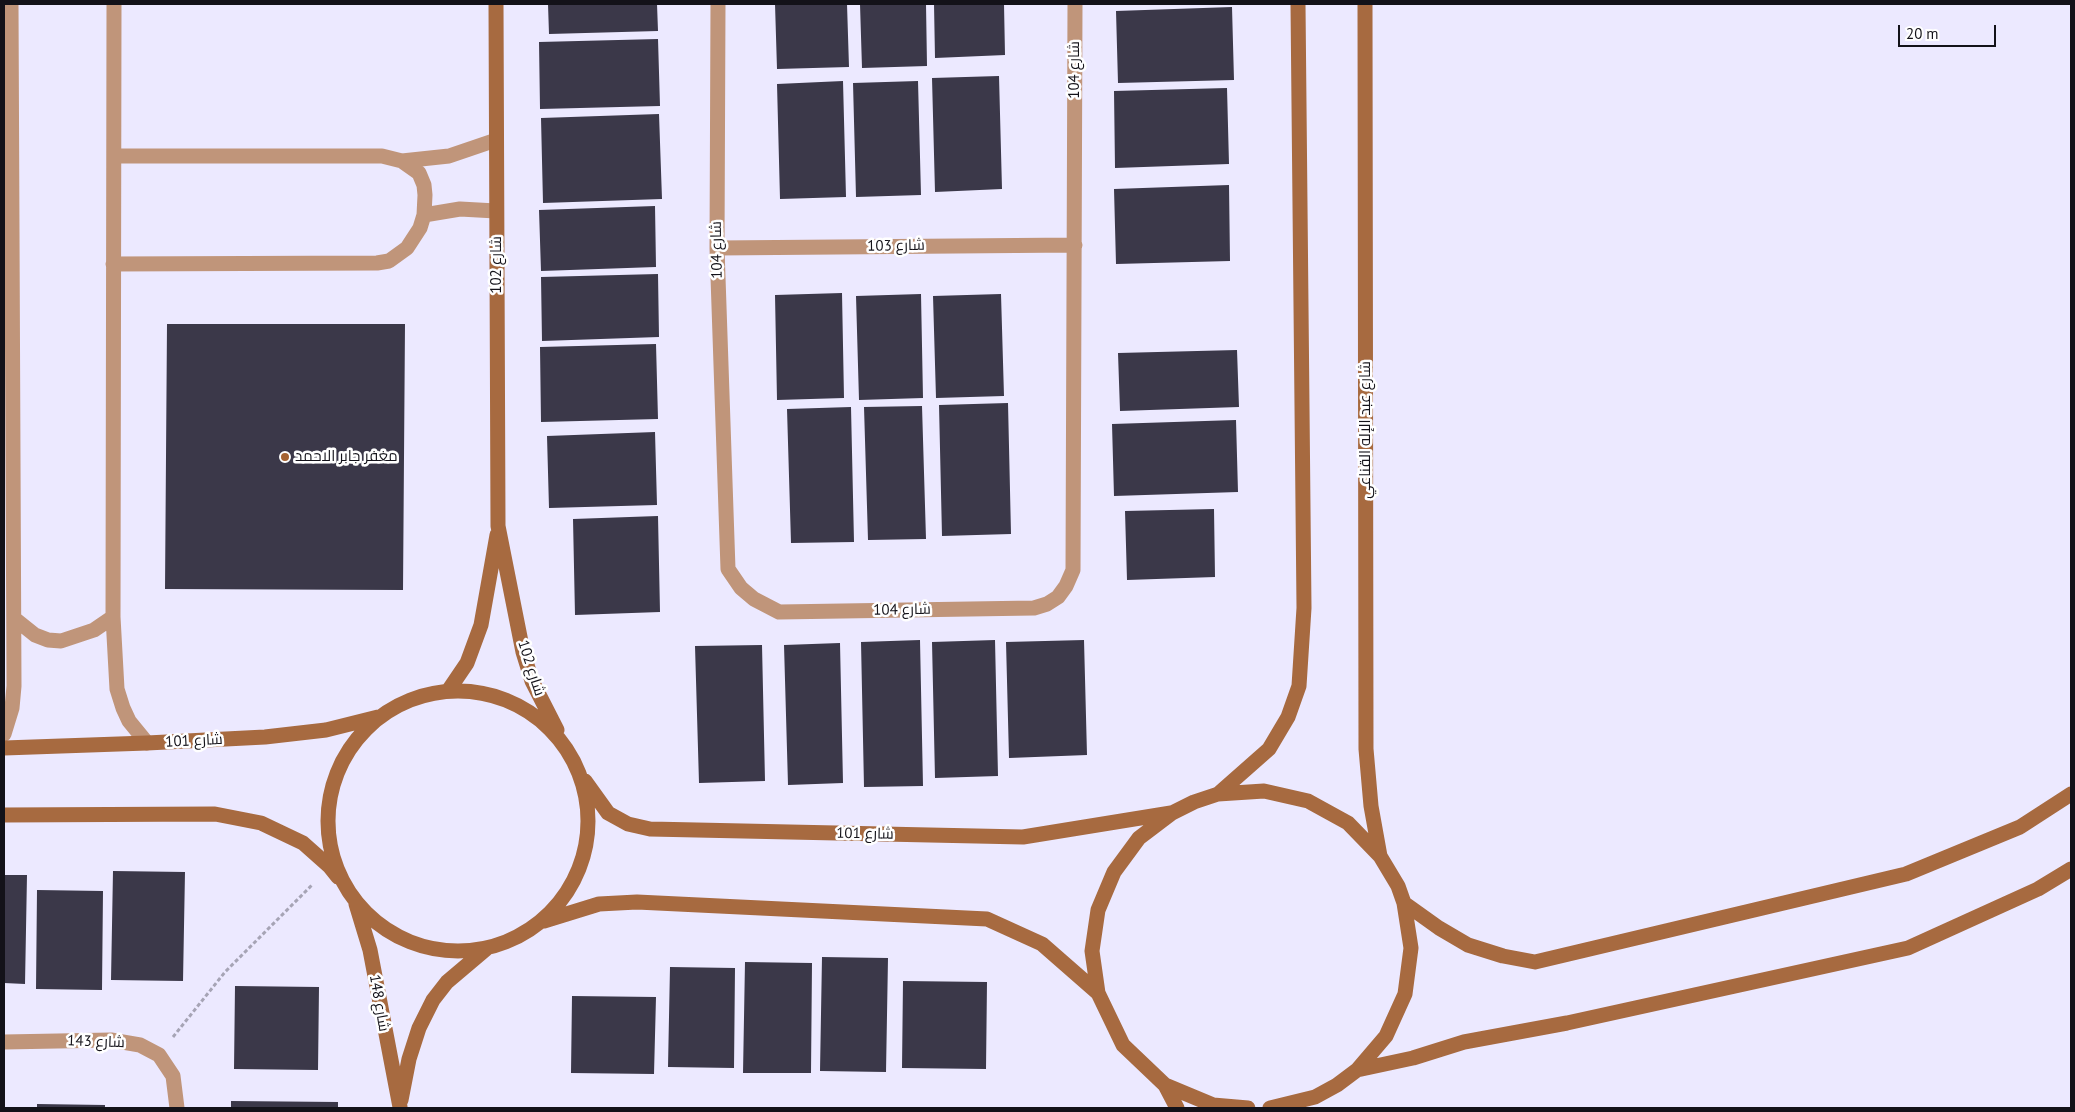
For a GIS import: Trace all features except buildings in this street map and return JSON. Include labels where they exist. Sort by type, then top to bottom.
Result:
[{"type":"street","points":[[4,734],[12,708],[15,619],[10,4]]},
{"type":"street","points":[[114,4],[113,617],[117,689],[122,708],[129,721],[147,743]]},
{"type":"street","name":"شارع 102","points":[[448,691],[467,662],[480,624],[498,526],[496,4]]},
{"type":"street","name":"شارع 104","points":[[718,4],[717,248],[728,569],[741,588],[754,599],[780,612],[1034,608],[1047,604],[1058,597],[1066,586],[1073,570],[1075,4]]},
{"type":"street","points":[[1218,794],[1269,749],[1288,717],[1299,686],[1304,608],[1298,4]]},
{"type":"street","name":"شارع عبد الإله القناعي","points":[[1365,4],[1366,748],[1371,806],[1380,856]]},
{"type":"street","points":[[114,156],[382,156],[402,161],[449,156],[496,140]]},
{"type":"street","points":[[113,264],[377,263],[390,261],[408,248],[420,228],[424,215],[424,185],[419,173],[402,161]]},
{"type":"street","points":[[424,215],[460,209],[496,211]]},
{"type":"street","name":"شارع 103","points":[[717,248],[1075,245]]},
{"type":"street","name":"شارع 102","points":[[498,526],[523,652],[532,681],[565,746]]},
{"type":"street","points":[[15,619],[35,635],[48,640],[61,641],[94,630],[113,617]]},
{"type":"street","points":[[4,815],[215,814],[261,823],[303,842],[330,867],[367,914],[381,926],[414,944],[450,952],[487,948],[510,941],[540,922],[557,906],[571,886],[580,865],[586,843],[588,819],[586,796],[580,773],[565,746],[547,726],[518,706],[501,698],[476,692],[448,691],[425,695],[402,704],[382,716],[352,746],[339,771],[329,804],[328,826],[330,846],[336,867],[345,886]]},
{"type":"street","name":"شارع 101","points":[[4,748],[147,743],[266,736],[326,730],[382,716]]},
{"type":"street","name":"شارع 101","points":[[580,773],[608,812],[628,824],[650,829],[1024,837],[1172,812]]},
{"type":"street","points":[[1177,1108],[1165,1085],[1123,1045],[1098,993],[1092,951],[1098,910],[1114,872],[1139,838],[1172,812],[1218,794],[1264,791],[1308,801],[1348,823],[1380,856],[1398,886],[1404,903],[1411,948],[1405,994],[1386,1036],[1356,1070],[1312,1103],[1270,1108]]},
{"type":"street","points":[[1404,903],[1439,928],[1468,945],[1503,956],[1535,962],[1906,874],[2020,827],[2071,794]]},
{"type":"street","points":[[1356,1070],[1413,1058],[1464,1042],[1567,1023],[1908,948],[2038,889],[2071,869]]},
{"type":"street","name":"شارع 148","points":[[355,900],[370,950],[400,1108]]},
{"type":"street","points":[[540,922],[599,904],[637,902],[986,919],[1042,944],[1098,993]]},
{"type":"street","name":"شارع 148","points":[[400,1108],[410,1059],[419,1028],[433,1000],[447,982],[487,948]]},
{"type":"street","name":"شارع 143","points":[[4,1042],[111,1040],[140,1045],[159,1055]]},
{"type":"street","points":[[159,1055],[172,1076],[177,1108]]},
{"type":"street","points":[[1165,1085],[1212,1105],[1248,1108]]},
{"type":"path","points":[[159,1055],[225,972],[330,867]]},
{"type":"place","name":"مغفر جابر الاحمد","points":[[285,457]]}]
